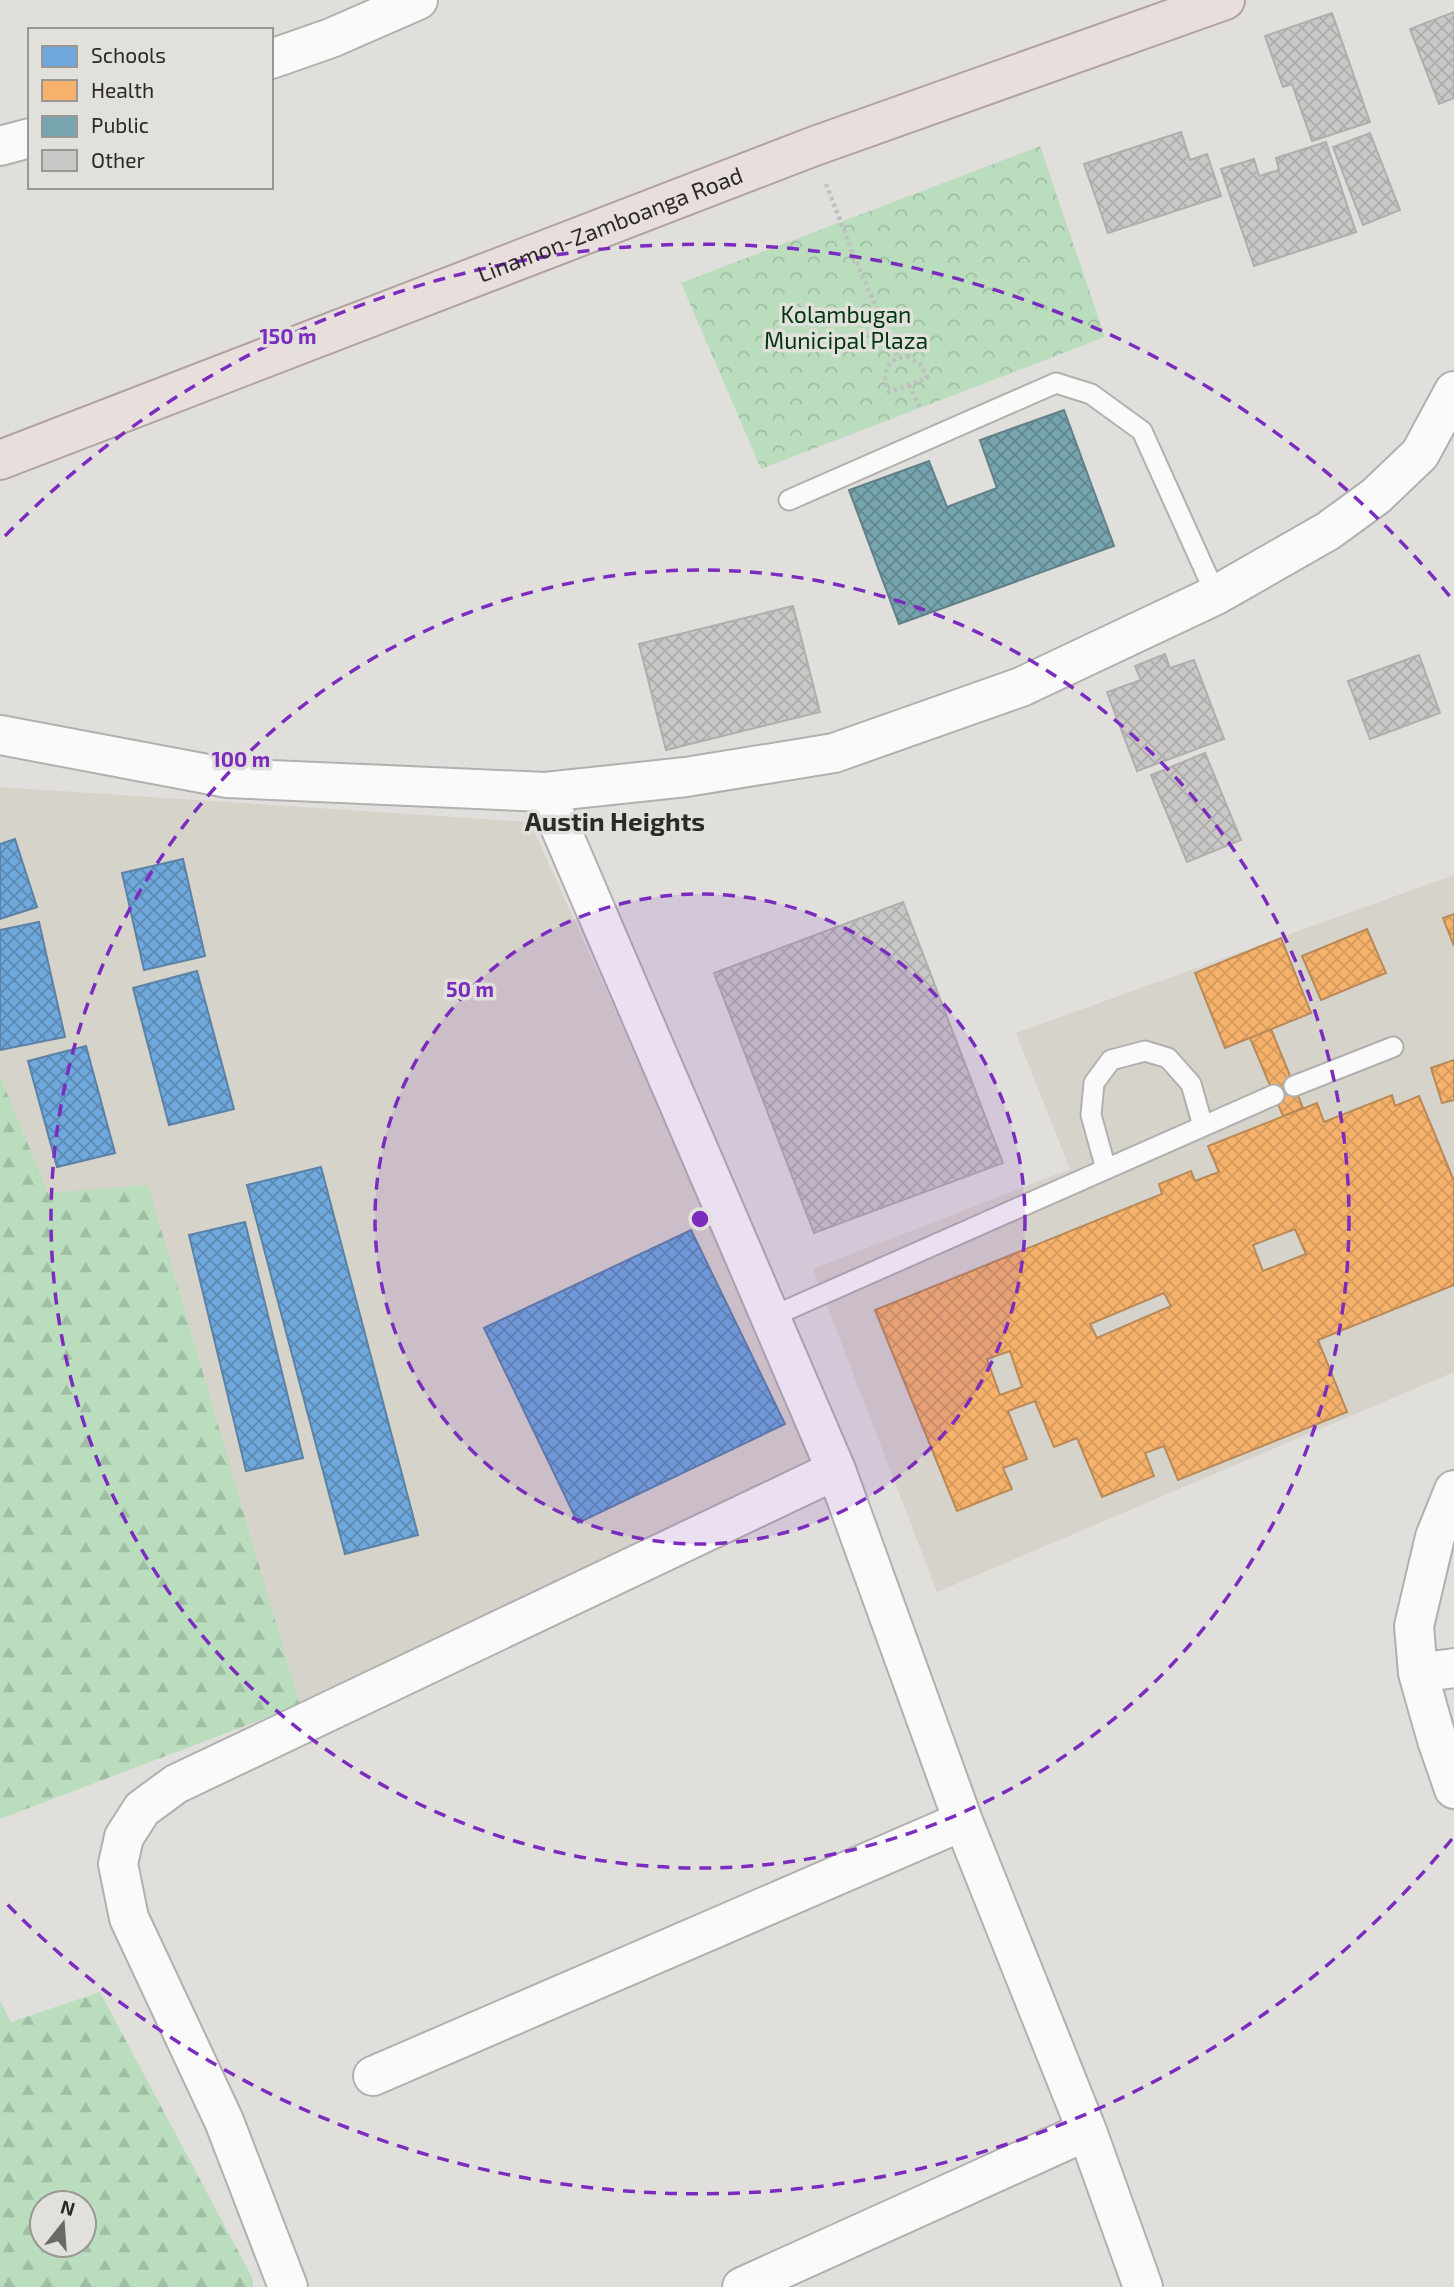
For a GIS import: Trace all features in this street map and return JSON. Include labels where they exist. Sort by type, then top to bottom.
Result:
[{"type":"highway","name":"Linamon-Zamboanga Road","points":[[0,460],[812,147],[1225,0]]},
{"type":"street","points":[[273,58],[331,38],[418,0]]},
{"type":"street","points":[[0,146],[28,139]]},
{"type":"street","points":[[0,735],[228,778],[545,792],[686,778],[834,753],[1021,687],[1216,595],[1328,531],[1377,496],[1420,454],[1454,391]]},
{"type":"street","points":[[545,792],[836,1470],[963,1821],[1087,2131],[1143,2287]]},
{"type":"street","points":[[288,2287],[224,2121],[129,1918],[118,1864],[124,1837],[142,1809],[176,1784],[836,1470]]},
{"type":"street","points":[[1454,1490],[1434,1537],[1414,1626],[1436,1670],[1437,1740],[1454,1789]]},
{"type":"street","points":[[373,2076],[963,1821]]},
{"type":"street","points":[[742,2287],[1087,2131]]},
{"type":"lane","points":[[789,500],[1056,383],[1090,394],[1142,431],[1216,595]]},
{"type":"lane","points":[[1294,1086],[1393,1047]]},
{"type":"lane","points":[[1106,1169],[1091,1115],[1094,1083],[1111,1060],[1146,1051],[1168,1058],[1191,1084],[1203,1126]]},
{"type":"lane","points":[[771,1317],[1273,1095]]},
{"type":"path","points":[[812,147],[856,261],[898,357]]},
{"type":"path","points":[[898,357],[915,359],[927,378],[889,392],[884,376],[891,362],[898,357]]},
{"type":"shaded area","points":[[0,787],[530,822],[818,1460],[300,1705],[148,1186],[48,1193],[0,1076]]},
{"type":"shaded area","points":[[1454,875],[1454,1372],[937,1592],[813,1269],[1070,1169],[1016,1033]]},
{"type":"green space","name":"Kolambugan Municipal Plaza","points":[[1040,146],[1105,337],[761,469],[681,283]]},
{"type":"green space","points":[[0,1076],[48,1193],[148,1185],[300,1705],[0,1819]]},
{"type":"green space","points":[[100,1992],[253,2279],[253,2287],[0,2287],[0,2001],[11,2022]]},
{"type":"building: Schools","points":[[15,839],[37,907],[0,919],[0,844]]},
{"type":"building: Schools","points":[[183,859],[205,956],[144,970],[122,873]]},
{"type":"building: Schools","points":[[39,922],[65,1037],[0,1050],[0,930]]},
{"type":"building: Schools","points":[[197,971],[234,1109],[169,1125],[133,988]]},
{"type":"building: Schools","points":[[86,1046],[115,1153],[57,1167],[28,1061]]},
{"type":"building: Schools","points":[[321,1167],[418,1535],[345,1554],[247,1185]]},
{"type":"building: Schools","points":[[245,1222],[303,1458],[246,1471],[189,1235]]},
{"type":"building: Schools","points":[[691,1230],[785,1424],[578,1523],[484,1328]]},
{"type":"building: Health","points":[[1454,914],[1454,946],[1443,918]]},
{"type":"building: Health","points":[[1367,929],[1386,973],[1321,1000],[1302,956]]},
{"type":"building: Health","points":[[1281,938],[1311,1013],[1225,1048],[1195,973]]},
{"type":"building: Health","points":[[1271,1029],[1303,1108],[1283,1116],[1250,1038]]},
{"type":"building: Health","points":[[1454,1060],[1454,1100],[1442,1103],[1431,1068]]},
{"type":"building: Health","points":[[1392,1095],[1395,1106],[1419,1096],[1454,1181],[1454,1285],[1318,1340],[1347,1412],[1178,1480],[1164,1446],[1145,1453],[1154,1476],[1102,1497],[1077,1438],[1054,1447],[1035,1401],[1008,1411],[1027,1459],[1003,1468],[1012,1489],[957,1511],[875,1310],[1162,1194],[1159,1184],[1191,1171],[1195,1181],[1219,1172],[1208,1146],[1317,1103],[1324,1122]],"holes":[[[1295,1229],[1306,1254],[1263,1271],[1253,1245]],[[1164,1293],[1171,1306],[1097,1338],[1090,1324]],[[1010,1351],[1022,1387],[1000,1395],[987,1359]]]},
{"type":"building: Public","points":[[1064,410],[1114,546],[899,624],[849,490],[929,461],[947,507],[997,488],[980,440]]},
{"type":"building: Other","points":[[1454,12],[1454,98],[1439,104],[1410,29]]},
{"type":"building: Other","points":[[1332,13],[1370,122],[1312,141],[1292,84],[1283,87],[1265,36]]},
{"type":"building: Other","points":[[1181,132],[1190,160],[1207,154],[1221,196],[1108,233],[1084,164]]},
{"type":"building: Other","points":[[1370,133],[1400,210],[1363,225],[1333,147]]},
{"type":"building: Other","points":[[1326,142],[1356,232],[1254,266],[1221,169],[1254,159],[1259,176],[1279,170],[1276,158]]},
{"type":"building: Other","points":[[793,606],[820,712],[666,750],[639,644]]},
{"type":"building: Other","points":[[1165,654],[1170,668],[1194,660],[1224,739],[1137,771],[1107,692],[1141,680],[1135,666]]},
{"type":"building: Other","points":[[1419,655],[1440,713],[1370,739],[1348,681]]},
{"type":"building: Other","points":[[1205,753],[1241,840],[1187,862],[1151,775]]},
{"type":"building: Other","points":[[903,902],[1003,1163],[814,1233],[714,973]]},
{"type":"district","name":"Austin Heights","points":[[615,822]]}]
